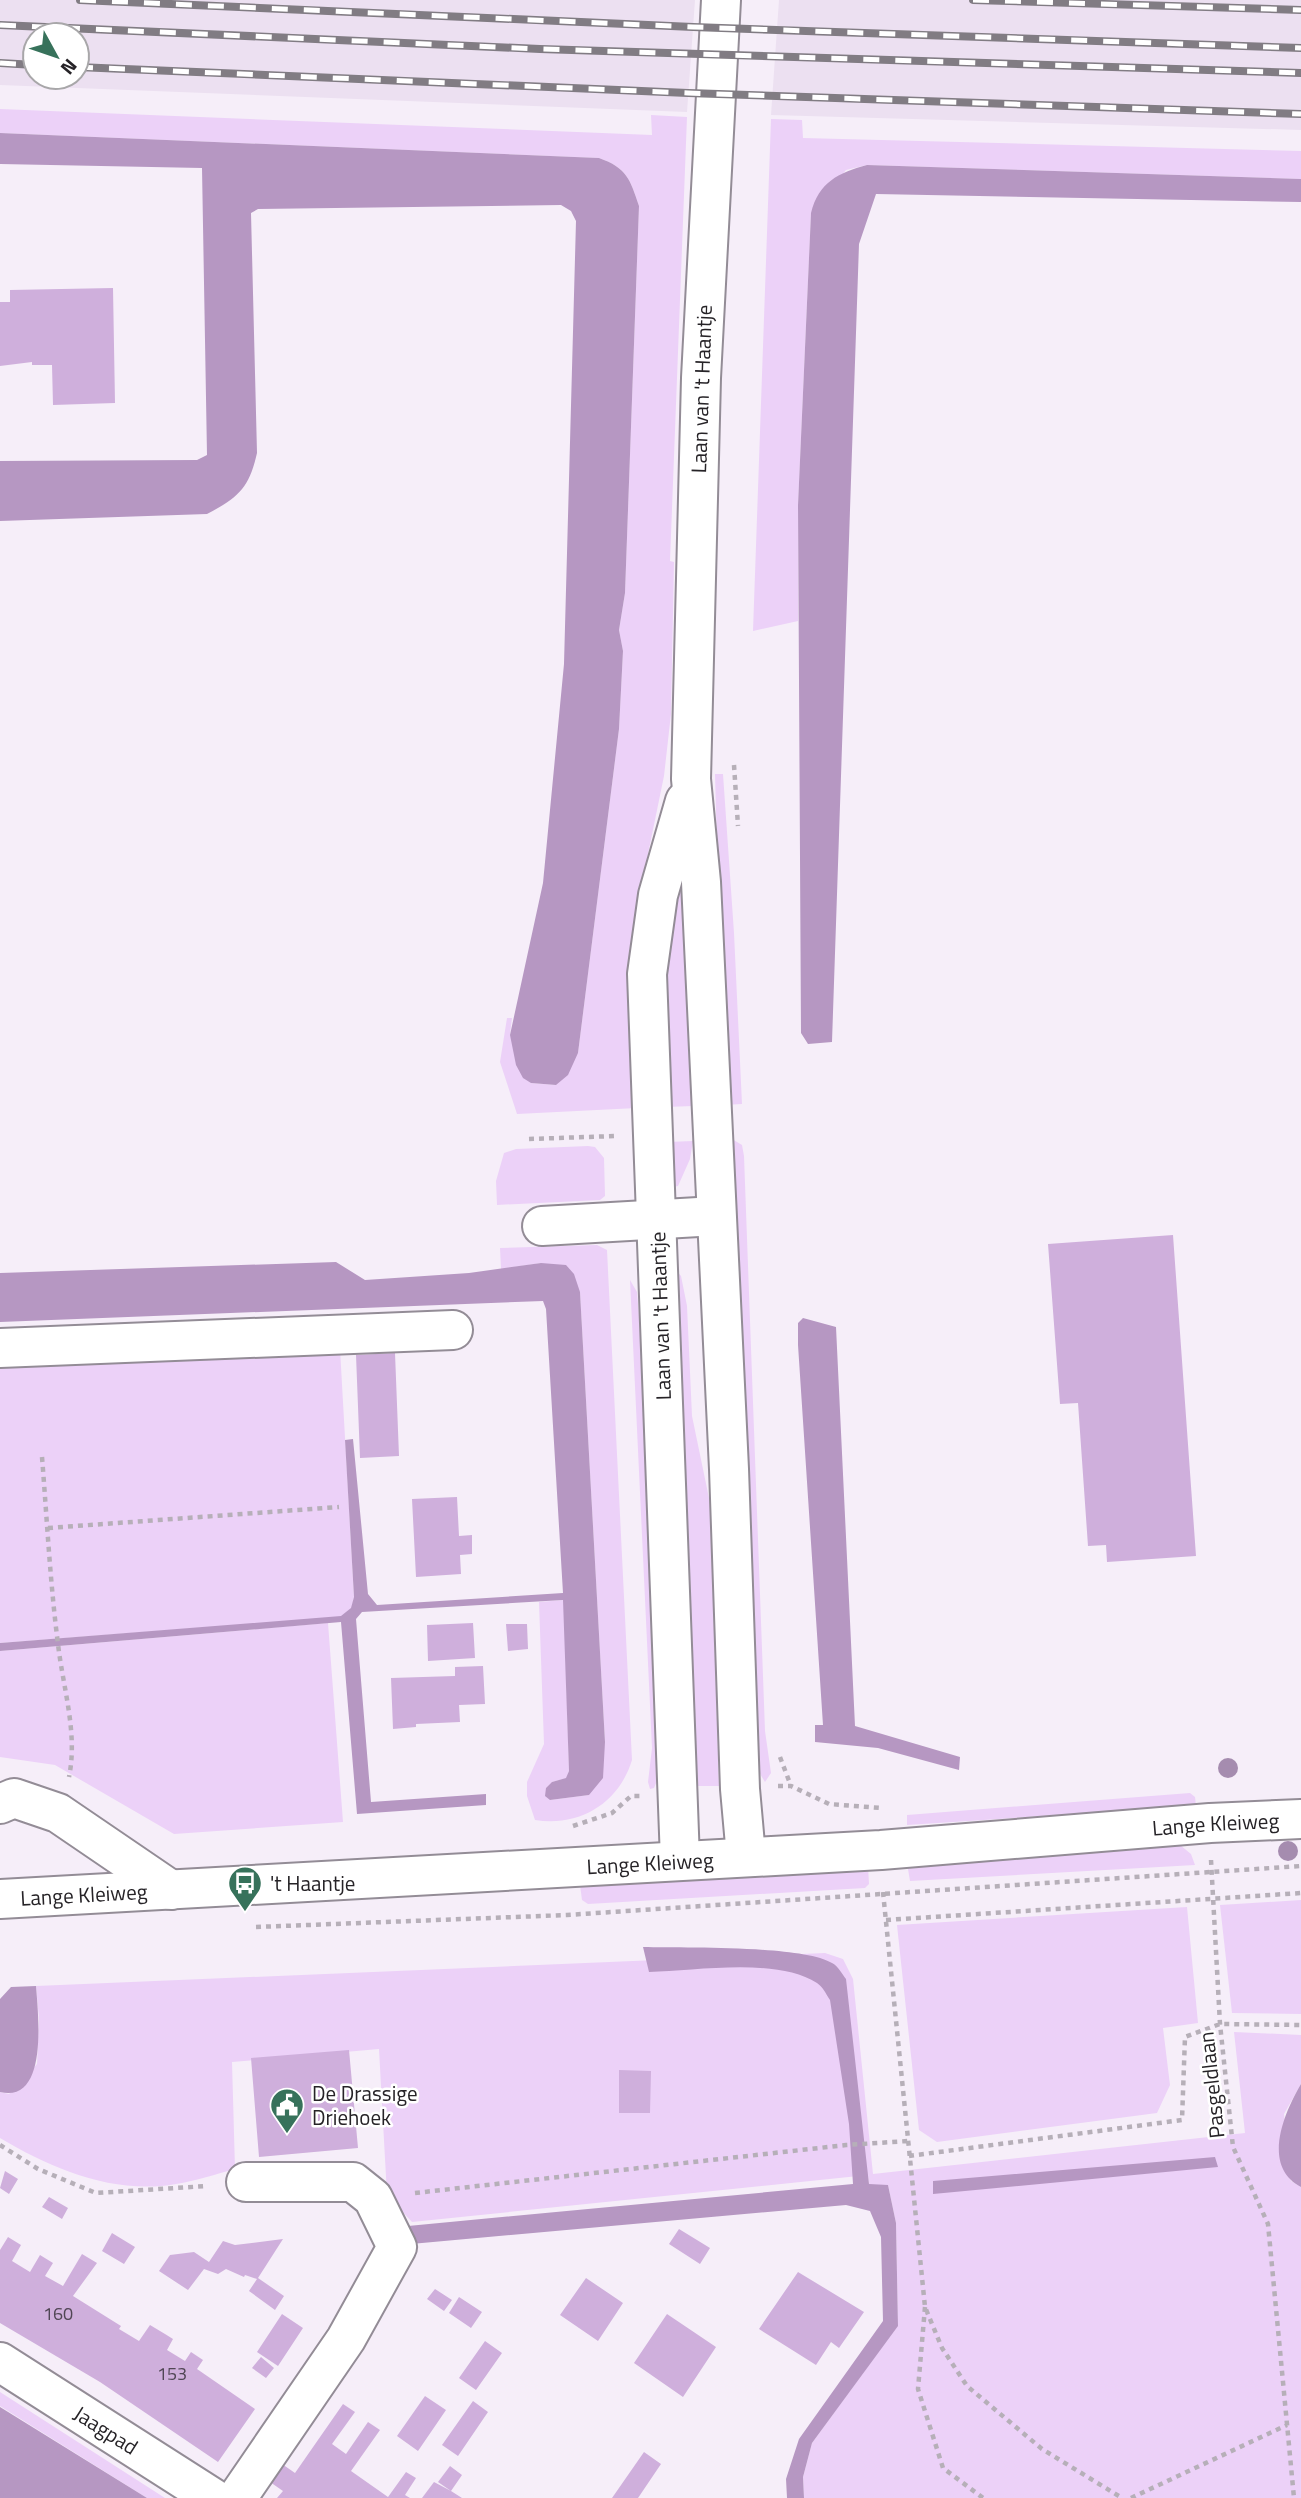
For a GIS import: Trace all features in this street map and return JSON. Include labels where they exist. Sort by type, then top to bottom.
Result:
[{"type":"street","name":"Laan van 't Haantje","points":[[720,0],[701,377],[691,779],[701,882],[729,1469],[740,1789],[746,1856]]},
{"type":"street","name":"Laan van 't Haantje","points":[[680,1860],[647,974],[658,895],[691,779]]},
{"type":"street","points":[[542,1226],[716,1216]]},
{"type":"street","points":[[0,1348],[453,1330]]},
{"type":"street","points":[[0,1804],[14,1798],[60,1815],[172,1890]]},
{"type":"street","name":"Lange Kleiweg","points":[[0,1899],[881,1850],[1210,1823],[1301,1819]]},
{"type":"street","points":[[237,2498],[346,2339],[397,2247],[373,2198],[353,2182],[246,2182]]},
{"type":"street","name":"Jaagpad","points":[[0,2362],[213,2498]]},
{"type":"path","points":[[42,1457],[58,1646],[73,1758],[60,1815]]},
{"type":"path","points":[[48,1528],[339,1507]]},
{"type":"path","points":[[790,1786],[829,1804],[879,1808]]},
{"type":"path","name":"Lange Kleiweg","points":[[565,1829],[612,1813],[631,1796]]},
{"type":"path","name":"Pasgeldlaan","points":[[1210,1823],[1220,2024],[1233,2147],[1268,2224],[1294,2498]]},
{"type":"path","points":[[250,1927],[553,1916],[1301,1866]]},
{"type":"path","points":[[883,1893],[926,2306],[918,2389],[943,2468],[983,2498]]},
{"type":"path","points":[[886,1920],[1301,1893]]},
{"type":"path","points":[[909,2156],[1182,2120],[1185,2037],[1220,2024],[1301,2025]]},
{"type":"path","points":[[373,2198],[846,2145],[908,2141]]},
{"type":"path","points":[[0,2145],[38,2169],[96,2193],[246,2182]]},
{"type":"path","points":[[926,2306],[942,2348],[967,2386],[1042,2449],[1122,2498]]},
{"type":"path","points":[[1131,2498],[1287,2425]]},
{"type":"shaded area","points":[[0,0],[695,0],[687,112],[91,89],[91,21],[21,21],[21,86],[0,85]]},
{"type":"shaded area","points":[[779,0],[1301,0],[1301,130],[771,115]]},
{"type":"shaded area","points":[[0,109],[652,135],[651,115],[687,117],[670,561],[674,562],[671,714],[664,776],[642,883],[637,1108],[517,1114],[500,1062],[507,1018],[512,1018],[510,1035],[531,1083],[556,1085],[578,1053],[619,729],[623,651],[619,630],[625,593],[639,206],[626,176],[616,166],[599,158],[0,133]]},
{"type":"shaded area","points":[[771,119],[802,120],[803,138],[1301,151],[1301,179],[867,165],[846,170],[811,213],[798,505],[798,621],[753,631]]},
{"type":"shaded area","points":[[0,133],[599,158],[622,170],[630,182],[639,206],[625,593],[619,630],[623,651],[619,729],[578,1053],[568,1075],[556,1085],[531,1083],[523,1078],[516,1065],[510,1035],[543,883],[564,664],[576,221],[571,211],[561,205],[258,209],[251,213],[257,453],[250,475],[241,490],[207,514],[0,521],[0,461],[197,460],[207,455],[202,168],[0,164]]},
{"type":"shaded area","points":[[867,165],[1301,179],[1301,202],[876,194],[859,244],[832,1042],[808,1044],[801,1033],[798,505],[811,213],[819,194],[831,180]]},
{"type":"shaded area","points":[[715,774],[723,774],[742,1104],[724,1105]]},
{"type":"shaded area","points":[[686,817],[693,1106],[666,1107],[662,986]]},
{"type":"shaded area","points":[[732,1139],[742,1145],[744,1156],[765,1731],[771,1773],[765,1782],[757,1769]]},
{"type":"shaded area","points":[[693,1141],[690,1159],[678,1186],[673,1187],[668,1142]]},
{"type":"shaded area","points":[[595,1147],[604,1158],[605,1196],[600,1200],[497,1205],[496,1181],[504,1153],[516,1149]]},
{"type":"shaded area","points":[[597,1245],[607,1250],[632,1760],[618,1788],[596,1809],[567,1820],[535,1820],[527,1796],[527,1782],[544,1744],[539,1602],[564,1600],[569,1771],[567,1778],[552,1782],[550,1800],[589,1795],[605,1742],[580,1292],[541,1263],[501,1269],[500,1248]]},
{"type":"shaded area","points":[[336,1262],[365,1280],[469,1273],[541,1263],[566,1265],[574,1274],[580,1292],[605,1742],[603,1778],[589,1795],[550,1800],[545,1796],[546,1788],[552,1782],[566,1778],[569,1771],[563,1600],[362,1612],[356,1619],[371,1802],[486,1794],[486,1805],[357,1814],[341,1622],[0,1651],[0,1643],[341,1616],[351,1608],[354,1597],[345,1440],[353,1439],[368,1594],[377,1605],[563,1593],[546,1309],[543,1301],[0,1322],[0,1273]]},
{"type":"shaded area","points":[[674,1268],[681,1276],[687,1306],[692,1416],[710,1503],[719,1786],[694,1786]]},
{"type":"shaded area","points":[[630,1280],[637,1292],[644,1373],[659,1776],[654,1788],[650,1789],[648,1782],[652,1748]]},
{"type":"shaded area","points":[[803,1318],[836,1327],[855,1726],[960,1757],[959,1770],[878,1748],[815,1742],[815,1725],[823,1725],[798,1345],[798,1323]]},
{"type":"shaded area","points":[[340,1349],[354,1597],[352,1608],[341,1617],[0,1643],[0,1358]]},
{"type":"shaded area","points":[[328,1623],[343,1822],[174,1834],[55,1765],[0,1757],[0,1651]]},
{"type":"shaded area","points":[[1190,1793],[1195,1797],[1196,1806],[907,1825],[907,1815]]},
{"type":"shaded area","points":[[1180,1845],[1191,1854],[1195,1865],[910,1881],[907,1863]]},
{"type":"shaded area","points":[[868,1866],[869,1884],[865,1888],[588,1904],[582,1900],[580,1885]]},
{"type":"shaded area","points":[[1301,1900],[1301,2014],[1232,2013],[1220,1905]]},
{"type":"shaded area","points":[[1187,1907],[1198,2023],[1163,2028],[1170,2085],[1157,2113],[937,2142],[919,2130],[897,1925]]},
{"type":"shaded area","points":[[643,1947],[795,1953],[832,1963],[846,1979],[869,2184],[888,2185],[896,2223],[898,2326],[812,2443],[803,2477],[804,2498],[787,2498],[786,2479],[799,2439],[883,2321],[881,2237],[870,2211],[846,2205],[411,2244],[408,2226],[853,2184],[849,2124],[830,2000],[821,1986],[800,1975],[758,1968],[649,1972]]},
{"type":"shaded area","points":[[825,1953],[843,1959],[853,1979],[873,2174],[1245,2133],[1234,2032],[1301,2035],[1301,2084],[1284,2114],[1291,2181],[1301,2187],[1301,2498],[804,2498],[803,2477],[812,2443],[898,2325],[896,2223],[888,2185],[869,2185],[868,2175],[412,2222],[387,2195],[379,2049],[232,2062],[235,2169],[191,2181],[130,2186],[84,2177],[41,2160],[0,2138],[0,2092],[9,2094],[37,2064],[39,2019],[36,1986]]},
{"type":"shaded area","points":[[36,1986],[38,2035],[33,2071],[27,2084],[16,2092],[0,2092],[0,1999],[11,1987]]},
{"type":"shaded area","points":[[1301,2084],[1301,2187],[1289,2178],[1279,2153],[1283,2124]]},
{"type":"shaded area","points":[[1215,2157],[1218,2167],[933,2194],[933,2181]]},
{"type":"shaded area","points":[[0,2392],[165,2498],[147,2498],[0,2406]]},
{"type":"shaded area","points":[[0,2407],[147,2498],[0,2498]]},
{"type":"building","points":[[113,288],[115,403],[53,405],[52,365],[32,365],[32,362],[0,366],[0,302],[10,302],[10,290]]},
{"type":"building","points":[[1173,1235],[1196,1556],[1107,1562],[1106,1545],[1088,1546],[1078,1403],[1060,1404],[1048,1244]]},
{"type":"building","points":[[395,1353],[399,1456],[360,1458],[356,1355]]},
{"type":"building","points":[[457,1497],[459,1536],[472,1535],[472,1554],[460,1555],[461,1574],[416,1577],[412,1499]]},
{"type":"building","points":[[473,1623],[475,1658],[428,1661],[427,1625]]},
{"type":"building","points":[[506,1624],[527,1624],[528,1649],[508,1651]]},
{"type":"building","points":[[483,1666],[485,1704],[459,1705],[460,1722],[416,1724],[416,1727],[393,1729],[391,1678],[455,1676],[455,1667]]},
{"type":"building","points":[[349,2050],[358,2148],[259,2157],[251,2058]]},
{"type":"building","points":[[619,2070],[651,2071],[650,2113],[619,2113]]},
{"type":"building","points":[[5,2171],[18,2179],[9,2194],[0,2188]]},
{"type":"building","points":[[49,2197],[68,2208],[62,2219],[42,2207]]},
{"type":"building","points":[[679,2229],[710,2248],[700,2264],[669,2244]]},
{"type":"building","points":[[112,2233],[135,2247],[124,2264],[102,2251]]},
{"type":"building","points":[[8,2237],[21,2245],[12,2261],[30,2272],[40,2255],[53,2263],[45,2276],[63,2286],[82,2254],[97,2263],[73,2296],[121,2326],[119,2329],[139,2341],[150,2325],[165,2334],[173,2339],[167,2350],[185,2361],[191,2352],[203,2360],[197,2369],[255,2409],[218,2462],[100,2382],[0,2323],[0,2250]]},
{"type":"building","points":[[283,2239],[258,2278],[284,2296],[275,2310],[249,2291],[257,2279],[226,2269],[218,2274],[204,2269],[188,2290],[159,2271],[170,2255],[194,2252],[209,2262],[223,2241],[235,2245]]},
{"type":"building","points":[[798,2272],[864,2312],[839,2348],[831,2342],[816,2365],[759,2329]]},
{"type":"building","points":[[586,2278],[623,2303],[598,2341],[560,2315]]},
{"type":"building","points":[[435,2289],[452,2300],[444,2311],[427,2299]]},
{"type":"building","points":[[459,2297],[482,2312],[471,2328],[449,2313]]},
{"type":"building","points":[[282,2314],[303,2328],[278,2366],[257,2352]]},
{"type":"building","points":[[667,2314],[716,2347],[683,2397],[634,2363]]},
{"type":"building","points":[[485,2341],[502,2353],[476,2390],[459,2378]]},
{"type":"building","points":[[261,2357],[274,2368],[266,2378],[252,2368]]},
{"type":"building","points":[[425,2396],[446,2410],[418,2451],[397,2436]]},
{"type":"building","points":[[473,2401],[488,2412],[458,2456],[442,2445]]},
{"type":"building","points":[[343,2404],[355,2412],[332,2444],[346,2454],[368,2422],[380,2430],[351,2471],[388,2497],[406,2472],[416,2478],[405,2495],[410,2498],[277,2498],[283,2491],[270,2482],[282,2464],[295,2473]]},
{"type":"building","points":[[644,2452],[661,2464],[638,2498],[612,2498]]},
{"type":"building","points":[[450,2466],[462,2475],[451,2491],[438,2482]]},
{"type":"building","points":[[434,2482],[451,2491],[462,2498],[422,2498]]},
{"type":"railway","points":[[80,0],[693,27],[1301,48]]},
{"type":"railway","points":[[973,0],[1301,10]]},
{"type":"railway","points":[[0,25],[540,49],[1301,73]]},
{"type":"railway","points":[[0,63],[21,64]]},
{"type":"railway","points":[[91,68],[688,93],[1301,114]]},
{"type":"place","name":"'t Haantje","points":[[245,1913]]},
{"type":"place","name":"De Drassige Driehoek","points":[[287,2135]]}]
